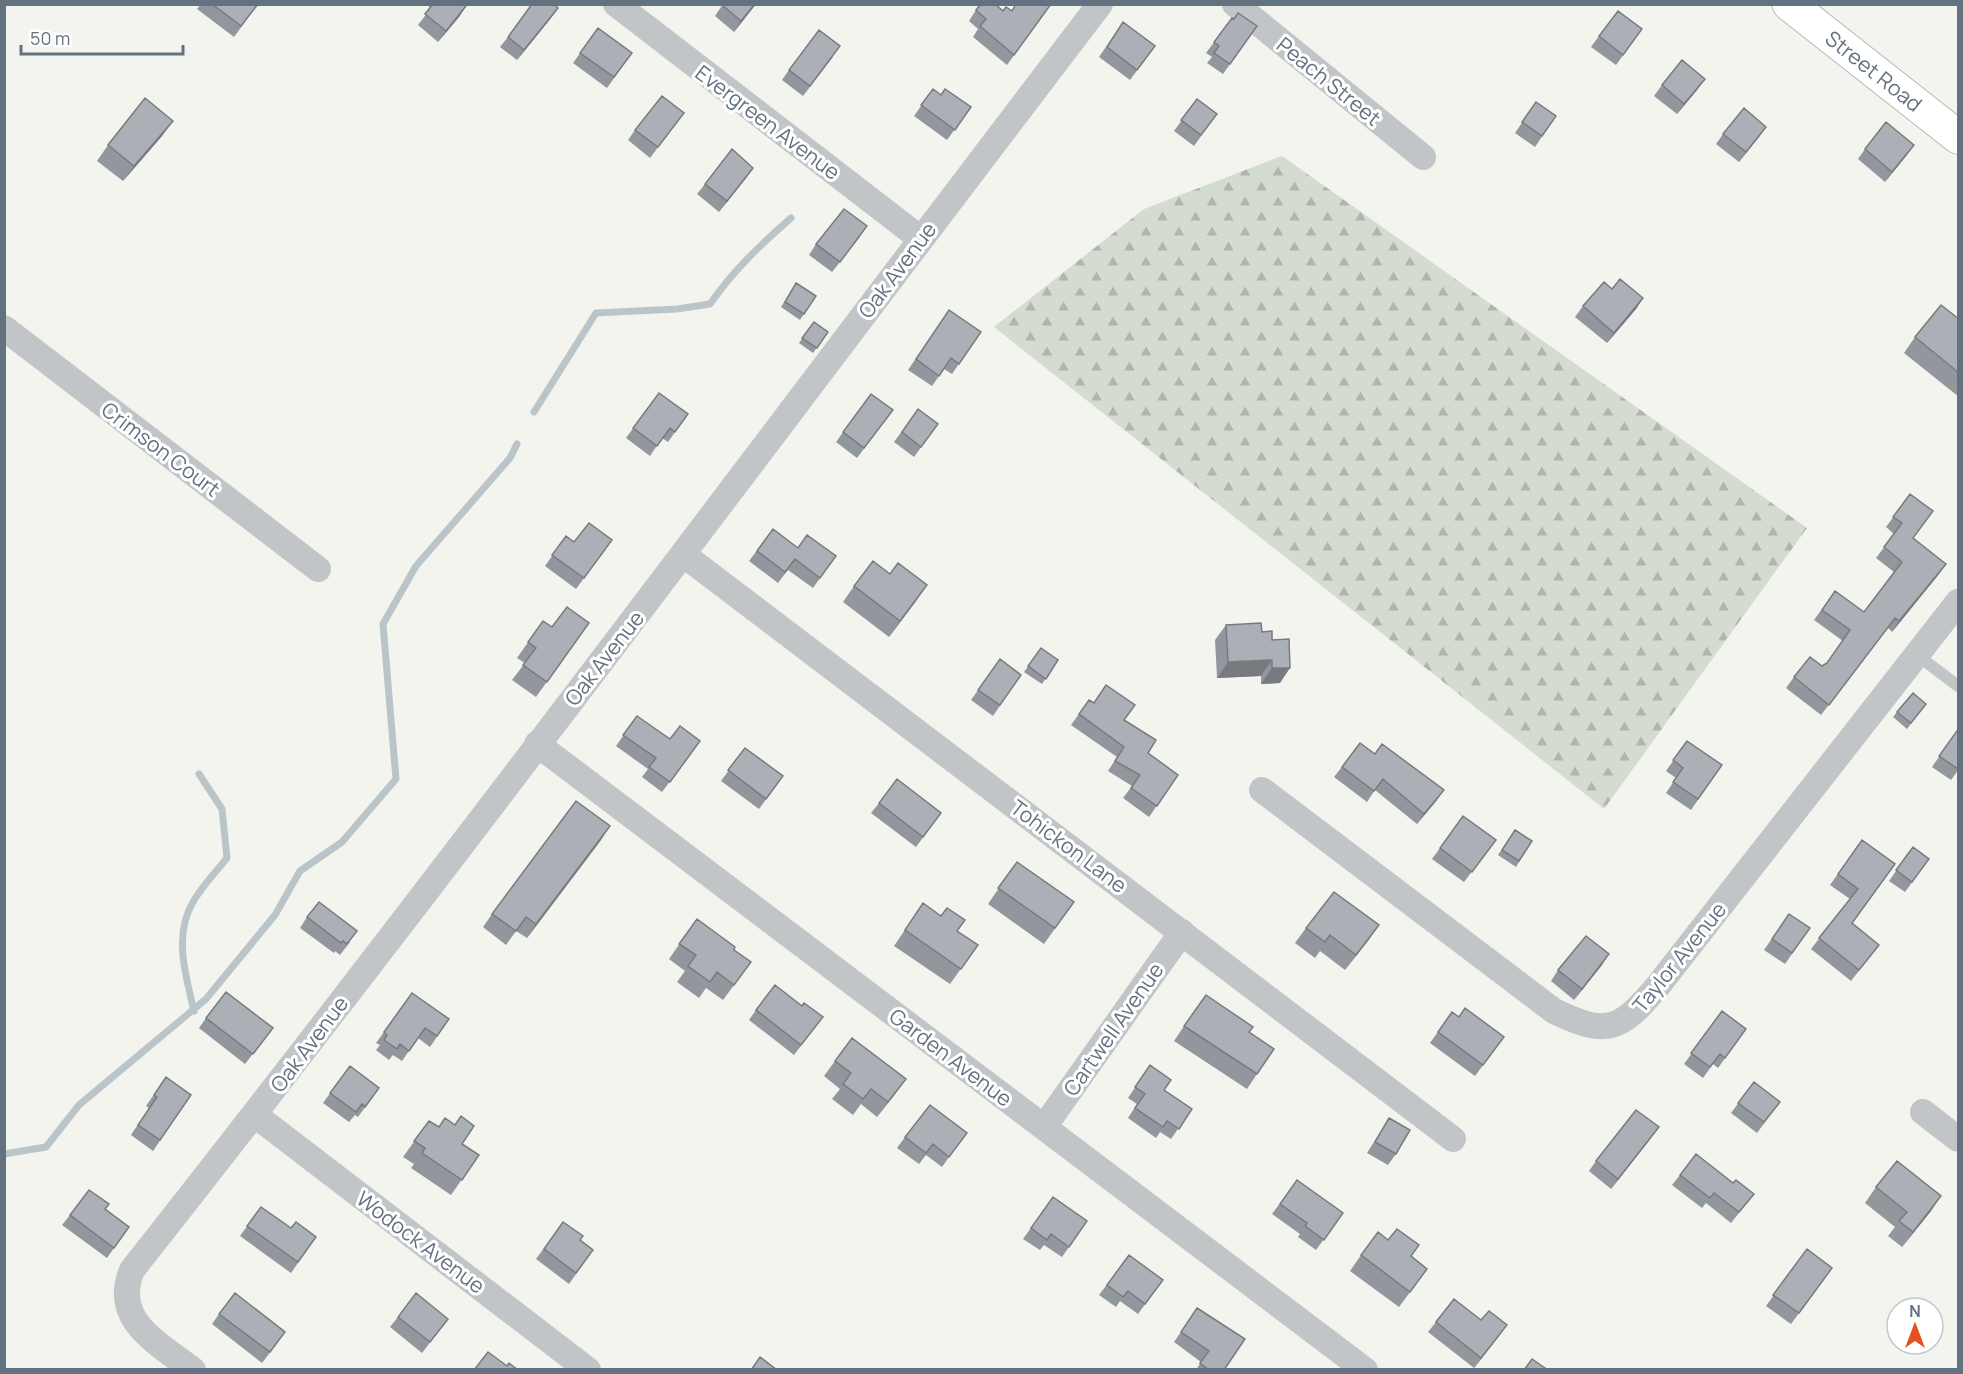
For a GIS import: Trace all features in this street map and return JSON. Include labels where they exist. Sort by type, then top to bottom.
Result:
[{"type":"main road","name":"Street Road","points":[[1789,4],[1959,137]]},
{"type":"street","name":"Evergreen Avenue","points":[[616,4],[921,239]]},
{"type":"street","name":"Oak Avenue","points":[[193,1370],[138,1326],[125,1300],[126,1285],[132,1270],[255,1115],[684,555],[1100,4]]},
{"type":"street","name":"Peach Street","points":[[1234,4],[1423,157]]},
{"type":"street","name":"Crimson Court","points":[[4,328],[318,569]]},
{"type":"street","name":"Tohickon Lane","points":[[684,555],[1453,1139]]},
{"type":"street","name":"Taylor Avenue","points":[[1263,790],[1554,1011],[1579,1023],[1602,1026],[1618,1025],[1631,1017],[1657,987],[1959,602]]},
{"type":"street","name":"Garden Avenue","points":[[537,744],[1365,1370]]},
{"type":"street","name":"Cartwell Avenue","points":[[1044,1127],[1182,932]]},
{"type":"street","points":[[1923,1112],[1959,1139]]},
{"type":"street","name":"Wodock Avenue","points":[[255,1115],[588,1370]]},
{"type":"lane","points":[[1917,655],[1959,686]]},
{"type":"green space","points":[[1282,156],[1807,528],[1604,809],[994,327],[1144,209]]},
{"type":"building","points":[[212,4],[258,4],[241,26]]},
{"type":"building","points":[[433,4],[464,4],[466,6],[446,31],[425,14]]},
{"type":"building","points":[[532,4],[554,4],[558,8],[524,50],[508,37]]},
{"type":"building","points":[[723,4],[755,4],[741,21]]},
{"type":"building","points":[[981,4],[995,4],[1003,11],[1006,7],[1012,11],[1016,4],[1051,4],[1014,55],[980,26],[986,19],[976,10]]},
{"type":"building","points":[[1618,11],[1642,29],[1623,55],[1599,36]]},
{"type":"building","points":[[1238,13],[1257,26],[1230,64],[1214,53],[1219,46],[1214,42]]},
{"type":"building","points":[[1123,22],[1155,46],[1137,70],[1107,47]]},
{"type":"building","points":[[598,28],[632,53],[614,77],[580,53]]},
{"type":"building","points":[[819,30],[840,46],[810,86],[789,70]]},
{"type":"building","points":[[1682,60],[1705,79],[1684,104],[1662,85]]},
{"type":"building","points":[[933,89],[941,95],[945,89],[971,107],[955,130],[921,105]]},
{"type":"building","points":[[662,96],[684,113],[658,147],[635,130]]},
{"type":"building","points":[[145,98],[173,121],[134,166],[108,145]]},
{"type":"building","points":[[1197,99],[1217,114],[1201,135],[1181,120]]},
{"type":"building","points":[[1536,102],[1556,116],[1542,136],[1522,122]]},
{"type":"building","points":[[1744,108],[1766,127],[1746,152],[1723,134]]},
{"type":"building","points":[[1886,122],[1914,145],[1892,172],[1865,149]]},
{"type":"building","points":[[732,149],[753,168],[727,201],[705,184]]},
{"type":"building","points":[[844,209],[867,226],[840,262],[816,244]]},
{"type":"building","points":[[1620,279],[1643,298],[1614,333],[1583,306],[1604,282],[1612,289]]},
{"type":"building","points":[[796,283],[816,296],[804,314],[785,302]]},
{"type":"building","points":[[1941,305],[1959,319],[1959,373],[1915,337]]},
{"type":"building","points":[[949,310],[981,332],[959,364],[951,358],[939,376],[916,359]]},
{"type":"building","points":[[814,322],[828,332],[817,348],[802,338]]},
{"type":"building","points":[[659,393],[688,414],[675,432],[670,428],[657,446],[633,428]]},
{"type":"building","points":[[871,394],[893,410],[864,448],[843,432]]},
{"type":"building","points":[[918,409],[938,424],[921,447],[902,432]]},
{"type":"building","points":[[1910,494],[1933,511],[1913,538],[1946,564],[1899,621],[1895,618],[1829,705],[1794,677],[1810,657],[1822,666],[1827,663],[1850,630],[1822,610],[1835,591],[1864,612],[1902,562],[1884,547],[1902,523],[1893,517]]},
{"type":"building","points":[[589,523],[612,540],[584,578],[552,555],[566,536],[574,542]]},
{"type":"building","points":[[773,529],[798,548],[807,535],[836,556],[820,578],[795,559],[785,572],[757,551]]},
{"type":"building","points":[[873,561],[890,574],[898,563],[927,585],[900,621],[854,586]]},
{"type":"building","points":[[567,607],[589,623],[547,682],[523,665],[536,648],[528,642],[543,621],[552,627]]},
{"type":"building","points":[[1261,623],[1262,632],[1272,631],[1272,640],[1289,639],[1290,668],[1272,668],[1272,660],[1228,662],[1226,625]]},
{"type":"building","points":[[1041,648],[1058,660],[1046,679],[1028,666]]},
{"type":"building","points":[[1000,659],[1021,675],[1000,705],[978,690]]},
{"type":"building","points":[[1106,685],[1135,705],[1124,720],[1156,740],[1148,753],[1178,775],[1157,806],[1131,788],[1140,775],[1115,761],[1124,747],[1079,714],[1089,700],[1094,703]]},
{"type":"building","points":[[1913,693],[1926,704],[1911,723],[1897,712]]},
{"type":"building","points":[[637,716],[670,739],[680,726],[700,741],[670,782],[649,767],[656,758],[623,735]]},
{"type":"building","points":[[1959,728],[1959,769],[1958,769],[1939,756]]},
{"type":"building","points":[[1687,741],[1722,765],[1698,799],[1673,782],[1683,768],[1673,760]]},
{"type":"building","points":[[1360,743],[1375,754],[1382,744],[1444,790],[1424,814],[1383,779],[1374,791],[1342,767]]},
{"type":"building","points":[[745,748],[783,776],[766,799],[728,770]]},
{"type":"building","points":[[897,779],[941,813],[923,837],[879,803]]},
{"type":"building","points":[[576,801],[610,826],[536,924],[526,917],[516,931],[492,914]]},
{"type":"building","points":[[1463,816],[1496,840],[1472,872],[1440,848]]},
{"type":"building","points":[[1515,830],[1532,841],[1519,861],[1502,850]]},
{"type":"building","points":[[1862,840],[1895,864],[1852,923],[1879,945],[1859,970],[1819,938],[1858,889],[1838,874]]},
{"type":"building","points":[[1913,847],[1929,859],[1912,882],[1896,870]]},
{"type":"building","points":[[1017,862],[1074,902],[1055,928],[998,888]]},
{"type":"building","points":[[1334,892],[1379,925],[1356,955],[1330,935],[1325,942],[1306,928]]},
{"type":"building","points":[[319,902],[357,931],[347,944],[343,941],[341,943],[307,917]]},
{"type":"building","points":[[923,903],[941,916],[947,908],[965,920],[957,931],[978,945],[961,969],[905,930]]},
{"type":"building","points":[[1789,914],[1810,928],[1792,953],[1772,939]]},
{"type":"building","points":[[697,919],[751,962],[734,985],[717,972],[710,982],[688,966],[696,955],[679,944]]},
{"type":"building","points":[[1586,936],[1609,954],[1582,989],[1558,970]]},
{"type":"building","points":[[775,985],[802,1006],[804,1003],[823,1017],[801,1045],[756,1010]]},
{"type":"building","points":[[226,992],[273,1028],[253,1054],[206,1018]]},
{"type":"building","points":[[412,993],[449,1019],[437,1036],[425,1028],[409,1051],[400,1044],[397,1049],[384,1040],[387,1035],[384,1032]]},
{"type":"building","points":[[1206,995],[1253,1027],[1249,1032],[1274,1049],[1257,1074],[1184,1026]]},
{"type":"building","points":[[1465,1008],[1504,1037],[1483,1065],[1438,1032],[1452,1012],[1459,1017]]},
{"type":"building","points":[[1722,1011],[1746,1029],[1725,1058],[1720,1054],[1710,1067],[1691,1053]]},
{"type":"building","points":[[852,1038],[906,1079],[888,1102],[871,1089],[863,1099],[843,1084],[851,1073],[835,1061]]},
{"type":"building","points":[[1150,1065],[1171,1080],[1164,1090],[1192,1109],[1179,1129],[1167,1121],[1163,1127],[1135,1108],[1145,1094],[1135,1087]]},
{"type":"building","points":[[350,1066],[379,1088],[365,1107],[362,1104],[356,1112],[330,1093]]},
{"type":"building","points":[[166,1077],[191,1095],[160,1140],[138,1125],[157,1097],[154,1095]]},
{"type":"building","points":[[1754,1082],[1780,1102],[1764,1122],[1738,1103]]},
{"type":"building","points":[[930,1105],[967,1133],[949,1157],[933,1144],[926,1153],[905,1137]]},
{"type":"building","points":[[1636,1110],[1659,1127],[1618,1179],[1596,1161]]},
{"type":"building","points":[[461,1116],[474,1126],[462,1144],[479,1155],[462,1180],[422,1153],[425,1148],[414,1141],[429,1121],[439,1127],[445,1118],[455,1125]]},
{"type":"building","points":[[1389,1118],[1410,1130],[1396,1154],[1375,1142]]},
{"type":"building","points":[[1696,1154],[1733,1183],[1736,1180],[1754,1194],[1739,1212],[1714,1193],[1710,1198],[1680,1175]]},
{"type":"building","points":[[1897,1161],[1941,1196],[1913,1232],[1899,1221],[1907,1212],[1876,1187]]},
{"type":"building","points":[[1297,1180],[1343,1213],[1324,1240],[1305,1226],[1307,1223],[1280,1204]]},
{"type":"building","points":[[89,1190],[109,1204],[105,1209],[129,1227],[114,1248],[70,1215]]},
{"type":"building","points":[[1053,1197],[1087,1221],[1069,1247],[1051,1234],[1047,1240],[1031,1228]]},
{"type":"building","points":[[261,1207],[291,1228],[296,1222],[316,1237],[298,1262],[247,1226]]},
{"type":"building","points":[[563,1222],[583,1236],[580,1240],[593,1250],[576,1273],[544,1249]]},
{"type":"building","points":[[1397,1229],[1419,1245],[1411,1256],[1427,1269],[1410,1292],[1361,1255],[1378,1232],[1388,1240]]},
{"type":"building","points":[[1807,1249],[1832,1268],[1799,1313],[1773,1295]]},
{"type":"building","points":[[1129,1255],[1163,1280],[1145,1304],[1128,1291],[1123,1297],[1107,1285]]},
{"type":"building","points":[[235,1293],[285,1332],[270,1352],[219,1314]]},
{"type":"building","points":[[416,1293],[448,1319],[430,1342],[398,1317]]},
{"type":"building","points":[[1454,1299],[1481,1320],[1489,1311],[1507,1325],[1481,1358],[1436,1322]]},
{"type":"building","points":[[1197,1308],[1245,1339],[1224,1370],[1209,1370],[1200,1363],[1209,1351],[1181,1332]]},
{"type":"building","points":[[488,1352],[507,1366],[509,1363],[518,1370],[474,1370]]},
{"type":"building","points":[[760,1357],[777,1370],[751,1370]]},
{"type":"building","points":[[1532,1359],[1548,1370],[1524,1370]]},
{"type":"waterway","points":[[534,412],[596,313],[677,309],[710,304],[728,280],[768,238],[791,218]]},
{"type":"waterway","points":[[4,1154],[46,1147],[79,1105],[206,999],[275,915],[300,871],[342,842],[396,779],[383,624],[416,566],[510,458],[517,444]]},
{"type":"waterway","points":[[194,1011],[183,956],[184,928],[193,902],[227,858],[222,809],[199,774]]}]
